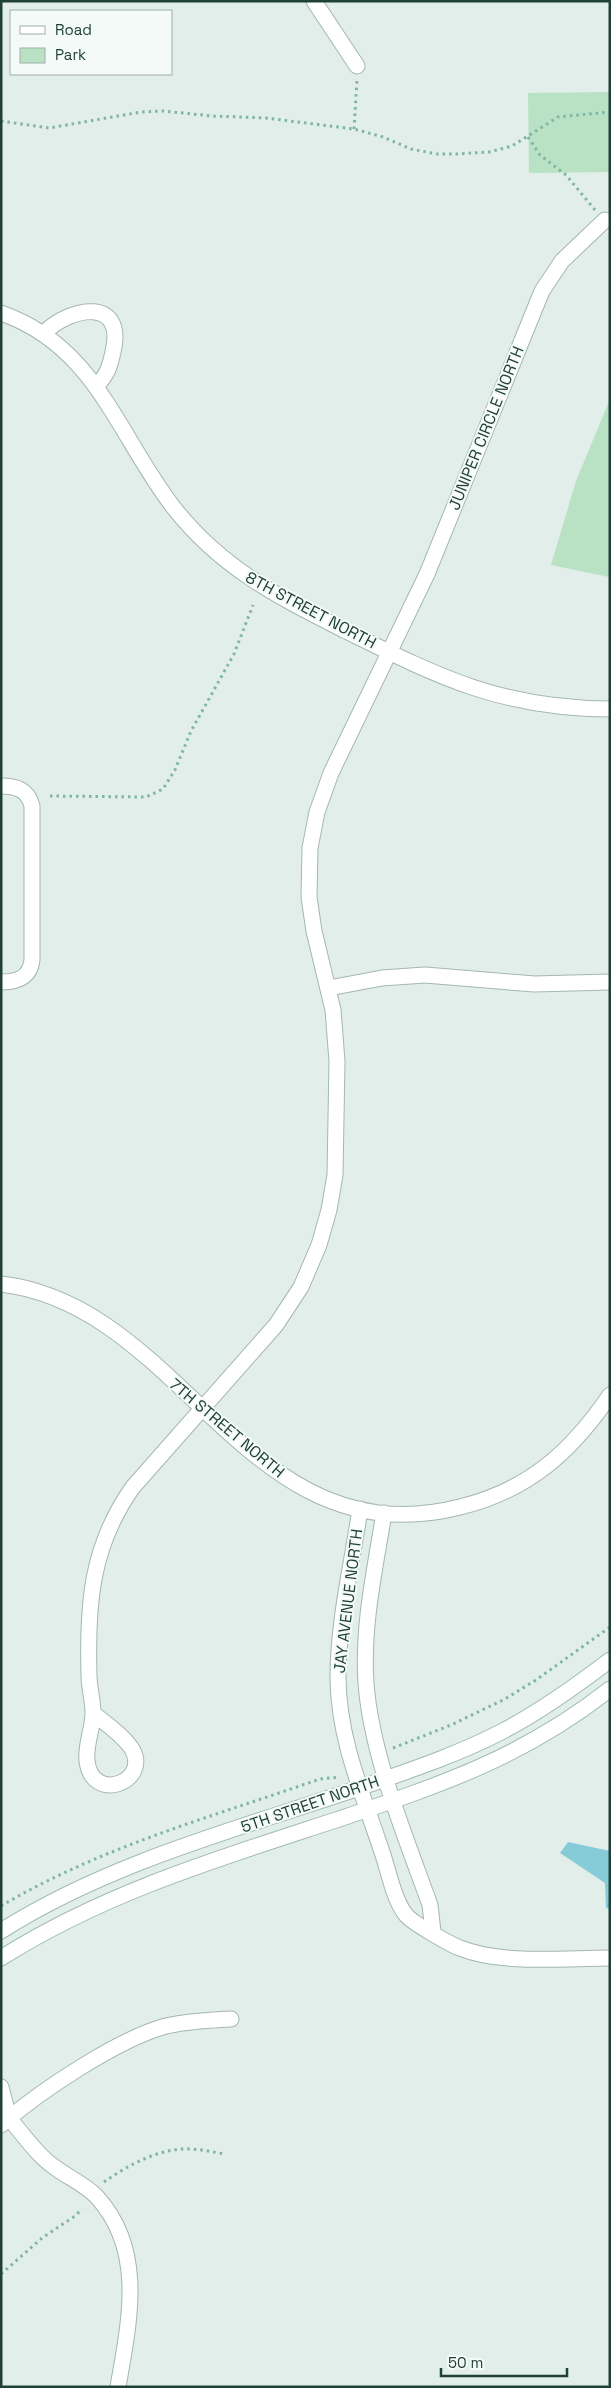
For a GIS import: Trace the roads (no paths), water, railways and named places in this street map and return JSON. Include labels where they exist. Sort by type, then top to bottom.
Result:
[{"type":"street","points":[[314,1],[358,66]]},
{"type":"street","name":"JUNIPER CIRCLE NORTH","points":[[93,1713],[125,1740],[133,1752],[135,1761],[133,1772],[119,1784],[109,1785],[100,1783],[88,1767],[87,1747],[93,1713],[88,1676],[88,1617],[91,1586],[101,1548],[116,1514],[133,1487],[281,1318],[305,1278],[325,1227],[334,1184],[337,1048],[329,988],[310,909],[309,873],[312,837],[321,800],[331,773],[427,574],[542,291],[565,256],[605,220]]},
{"type":"street","points":[[44,333],[60,320],[88,312],[98,312],[109,317],[116,329],[115,346],[109,370],[96,386]]},
{"type":"street","name":"8TH STREET NORTH","points":[[1,313],[44,333],[78,362],[96,386],[165,495],[189,526],[216,553],[242,574],[270,592],[447,679],[498,696],[551,706],[610,709]]},
{"type":"street","points":[[1,786],[21,789],[29,797],[32,806],[32,960],[29,971],[23,978],[15,982],[1,982]]},
{"type":"street","points":[[329,988],[382,978],[425,975],[534,984],[610,982]]},
{"type":"street","name":"7TH STREET NORTH","points":[[1,1284],[51,1296],[92,1315],[120,1336],[260,1460],[285,1478],[322,1497],[360,1509],[384,1513],[429,1513],[491,1498],[519,1485],[543,1470],[571,1446],[610,1395]]},
{"type":"street","name":"JAY AVENUE NORTH","points":[[360,1509],[341,1634],[338,1678],[345,1738],[394,1888],[406,1916],[458,1948],[482,1956],[507,1958],[610,1958]]},
{"type":"street","name":"JAY AVENUE NORTH","points":[[384,1513],[367,1630],[365,1669],[371,1718],[387,1778],[430,1905],[433,1932]]},
{"type":"street","name":"5TH STREET NORTH","points":[[1,1930],[66,1895],[122,1870],[447,1757],[503,1732],[555,1701],[610,1660]]},
{"type":"street","name":"5TH STREET NORTH","points":[[1,1958],[76,1916],[132,1890],[449,1782],[494,1762],[550,1731],[610,1689]]},
{"type":"street","points":[[4,2119],[44,2092],[138,2037],[187,2021],[231,2019]]},
{"type":"street","points":[[1,2087],[4,2119],[52,2166],[96,2196],[110,2214],[121,2237],[129,2261],[132,2291],[118,2387]]},
{"type":"water","points":[[568,1842],[610,1851],[610,1909],[606,1908],[605,1883],[560,1853]]}]
